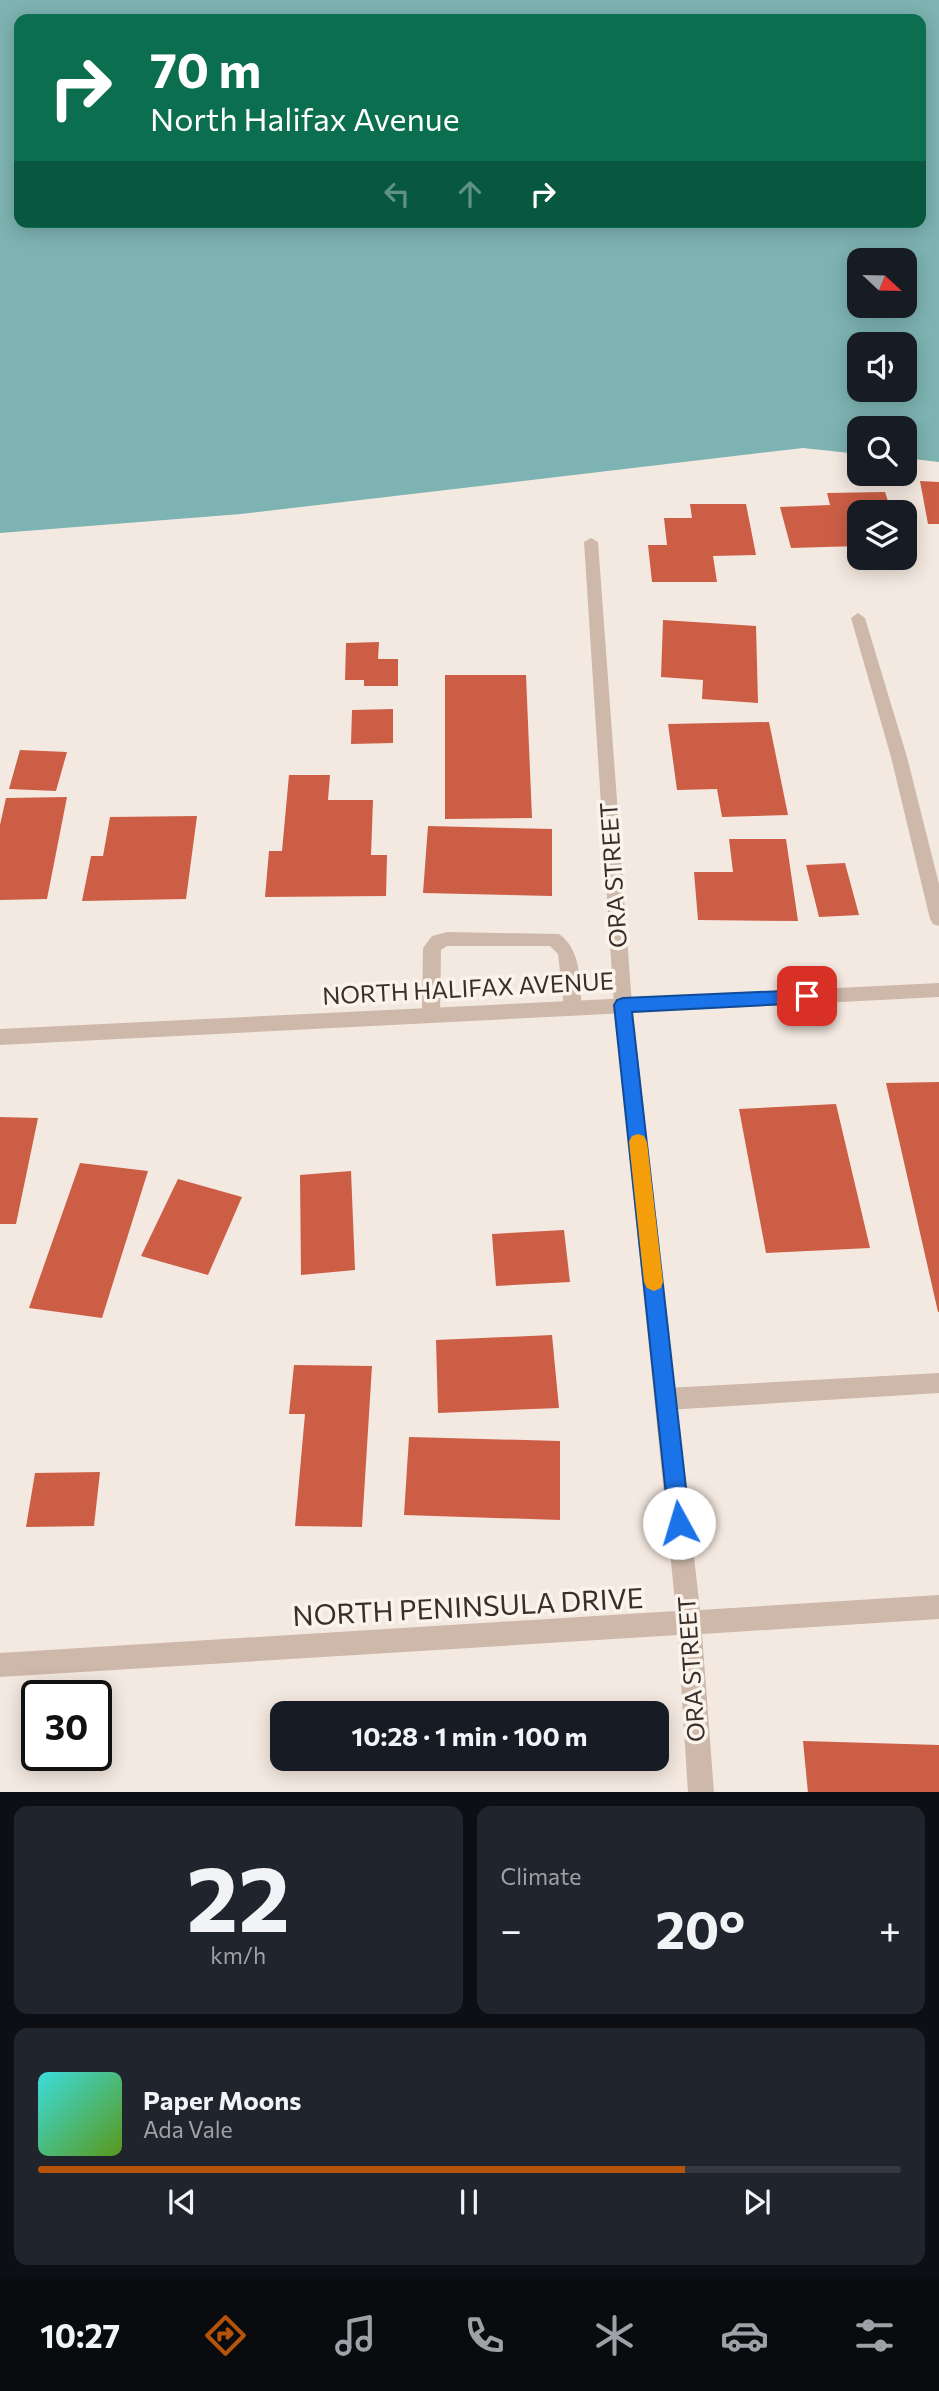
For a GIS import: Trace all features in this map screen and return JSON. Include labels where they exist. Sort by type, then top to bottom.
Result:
[{"type":"street","name":"ORA STREET","points":[[591,542],[623,1005],[667,1399],[689,1623],[701,1792]]},
{"type":"street","points":[[858,618],[899,757],[939,919]]},
{"type":"street","points":[[431,1015],[432,948],[438,941],[447,939],[553,939],[563,946],[567,954],[573,1008]]},
{"type":"street","name":"NORTH HALIFAX AVENUE","points":[[0,1037],[939,990]]},
{"type":"street","points":[[667,1399],[939,1383]]},
{"type":"street","name":"NORTH PENINSULA DRIVE","points":[[0,1665],[939,1607]]},
{"type":"water","points":[[0,0],[939,0],[939,462],[917,459],[917,416],[847,416],[847,453],[803,448],[241,514],[0,533]]},
{"type":"building","points":[[920,481],[939,482],[939,524],[928,524]]},
{"type":"building","points":[[885,492],[888,500],[847,500],[847,546],[791,548],[780,507],[830,505],[827,493]]},
{"type":"building","points":[[690,504],[746,504],[756,555],[713,556],[717,582],[652,582],[648,545],[667,545],[664,518],[692,518]]},
{"type":"building","points":[[663,620],[756,626],[758,703],[702,699],[703,680],[661,677]]},
{"type":"building","points":[[379,642],[378,659],[398,659],[398,686],[364,686],[364,680],[345,680],[346,643]]},
{"type":"building","points":[[445,675],[526,675],[532,818],[445,819]]},
{"type":"building","points":[[393,709],[393,743],[351,744],[352,710]]},
{"type":"building","points":[[769,722],[788,815],[722,817],[717,789],[677,790],[668,724]]},
{"type":"building","points":[[20,750],[67,752],[56,791],[9,789]]},
{"type":"building","points":[[289,775],[330,775],[328,800],[373,800],[371,855],[387,855],[386,896],[265,897],[269,851],[282,851]]},
{"type":"building","points":[[67,797],[47,899],[0,900],[0,825],[6,798]]},
{"type":"building","points":[[197,816],[186,899],[82,901],[91,856],[103,856],[110,817]]},
{"type":"building","points":[[428,826],[552,829],[552,896],[423,893]]},
{"type":"building","points":[[729,839],[786,839],[798,921],[698,920],[694,872],[733,872]]},
{"type":"building","points":[[845,863],[859,915],[819,917],[806,865]]},
{"type":"building","points":[[939,1082],[939,1312],[938,1312],[886,1083]]},
{"type":"building","points":[[836,1104],[870,1248],[766,1253],[739,1109]]},
{"type":"building","points":[[0,1117],[38,1118],[16,1224],[0,1224]]},
{"type":"building","points":[[80,1163],[148,1171],[102,1318],[29,1308]]},
{"type":"building","points":[[351,1171],[355,1270],[301,1275],[300,1175]]},
{"type":"building","points":[[178,1179],[242,1197],[208,1275],[141,1256]]},
{"type":"building","points":[[564,1230],[570,1282],[496,1286],[492,1234]]},
{"type":"building","points":[[552,1335],[559,1408],[438,1413],[436,1340]]},
{"type":"building","points":[[294,1365],[372,1366],[362,1527],[295,1526],[305,1414],[289,1414]]},
{"type":"building","points":[[409,1437],[560,1441],[560,1520],[404,1515]]},
{"type":"building","points":[[100,1472],[94,1526],[26,1527],[35,1473]]},
{"type":"building","points":[[803,1741],[939,1745],[939,1792],[808,1792]]},
{"type":"slow traffic","points":[[638,1142],[654,1282]]},
{"type":"route","points":[[679,1523],[623,1005],[807,996]]}]
